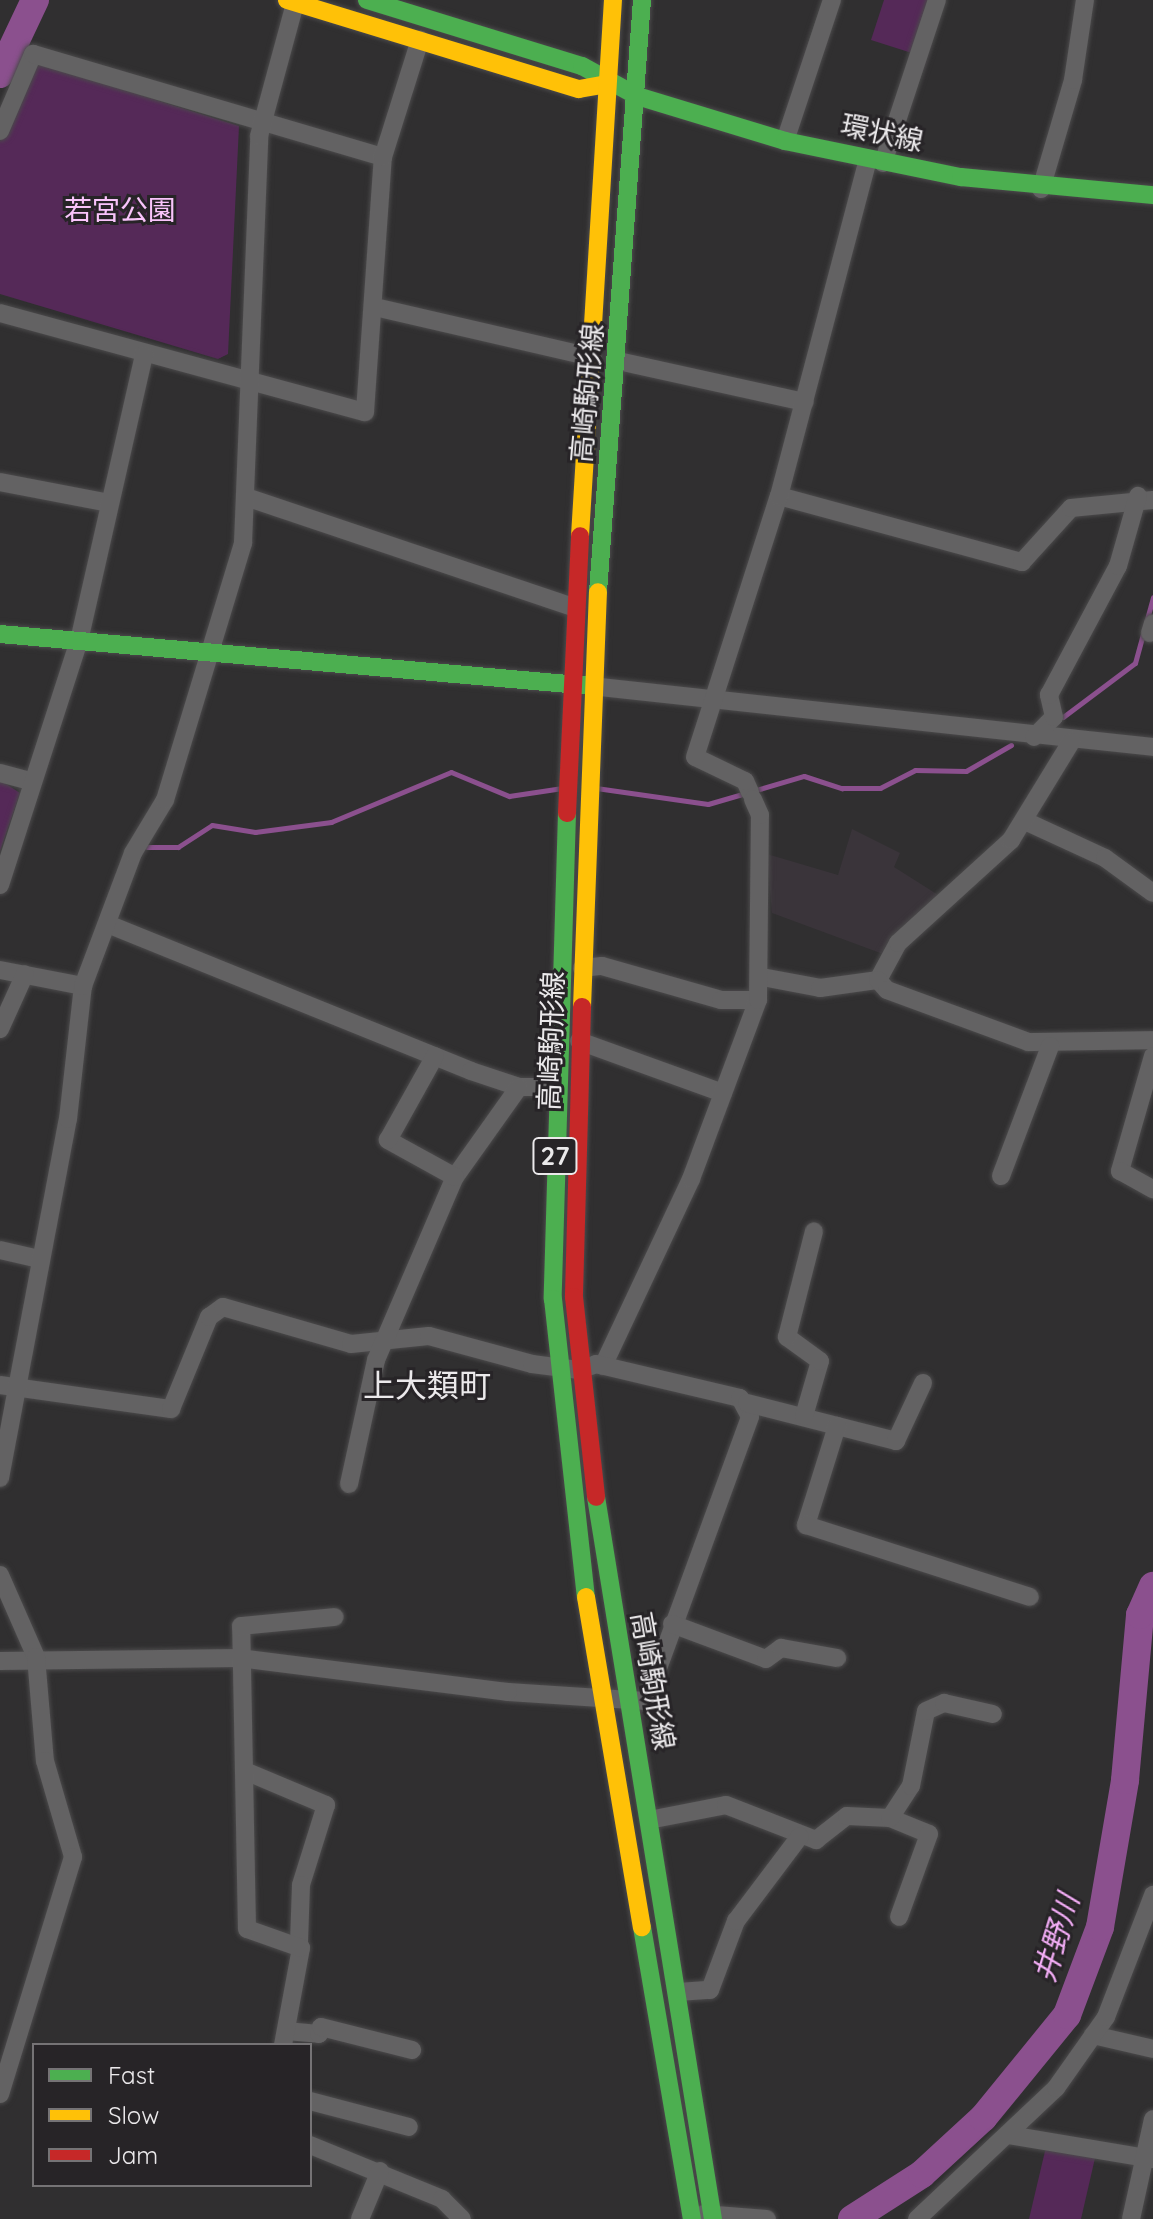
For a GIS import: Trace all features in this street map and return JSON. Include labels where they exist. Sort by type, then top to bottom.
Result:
[{"type":"main road","name":"環状線","points":[[367,0],[582,66],[607,84],[637,96],[785,141],[875,162],[1041,189],[1153,195]]},
{"type":"main road","name":"高崎駒形線","points":[[613,0],[571,684],[558,1087],[558,1365],[568,1480],[692,2218]]},
{"type":"main road","name":"高崎駒形線","points":[[642,0],[618,361],[591,686],[572,1208],[579,1370],[629,1704],[712,2215]]},
{"type":"main road","name":"環状線","points":[[293,1],[579,89],[607,84]]},
{"type":"main road","points":[[0,634],[591,686]]},
{"type":"street","points":[[785,141],[832,0]]},
{"type":"street","points":[[603,1366],[723,1093],[758,1000],[762,977],[760,815],[745,781],[695,757],[779,496],[875,162],[937,0]]},
{"type":"street","points":[[1041,189],[1073,80],[1085,0]]},
{"type":"street","points":[[0,1478],[9,1388],[68,1119],[83,986],[110,925],[133,853],[165,800],[243,543],[247,383],[263,122],[293,1]]},
{"type":"street","points":[[0,313],[247,383],[365,412],[375,307],[383,157],[420,40]]},
{"type":"street","points":[[0,131],[33,54],[383,157]]},
{"type":"street","points":[[375,307],[592,357]]},
{"type":"street","points":[[0,883],[79,641],[144,355]]},
{"type":"street","points":[[618,361],[805,402]]},
{"type":"street","points":[[0,482],[109,503]]},
{"type":"street","points":[[779,496],[1022,562],[1071,508],[1145,498],[1118,566],[1049,695],[1054,717],[1034,737]]},
{"type":"street","points":[[246,497],[576,608]]},
{"type":"street","points":[[591,686],[1071,742],[1153,747]]},
{"type":"street","points":[[878,980],[898,943],[959,893],[1025,821],[1071,742]]},
{"type":"street","points":[[0,773],[33,782]]},
{"type":"street","points":[[1025,821],[1105,858],[1153,893]]},
{"type":"street","points":[[110,925],[519,1087],[558,1087]]},
{"type":"street","points":[[582,968],[602,966],[721,1000],[758,1000]]},
{"type":"street","points":[[0,970],[83,986]]},
{"type":"street","points":[[0,1029],[25,974]]},
{"type":"street","points":[[762,977],[820,988],[878,980],[968,1022],[1050,1046],[1153,1040]]},
{"type":"street","points":[[579,1041],[723,1093]]},
{"type":"street","points":[[1001,1176],[1050,1046]]},
{"type":"street","points":[[435,1056],[388,1140],[455,1177]]},
{"type":"street","points":[[1153,1056],[1120,1171],[1153,1189]]},
{"type":"street","points":[[349,1484],[376,1360],[389,1337],[455,1177],[519,1087]]},
{"type":"street","points":[[804,1416],[820,1361],[787,1337],[814,1231]]},
{"type":"street","points":[[0,1250],[38,1259]]},
{"type":"street","points":[[9,1388],[171,1409],[215,1308],[351,1344],[389,1337],[429,1336],[579,1370],[603,1366],[896,1441],[923,1383]]},
{"type":"street","points":[[0,1661],[36,1657],[239,1658],[629,1704],[646,1701],[750,1417],[747,1403]]},
{"type":"street","points":[[837,1426],[806,1525],[1030,1597]]},
{"type":"street","points":[[0,1575],[36,1657],[45,1761],[73,1857],[0,2094]]},
{"type":"street","points":[[299,1942],[247,1929],[245,1771],[239,1658],[245,1621],[335,1617]]},
{"type":"street","points":[[672,1624],[766,1659],[781,1648],[837,1658]]},
{"type":"street","points":[[890,1818],[911,1786],[926,1711],[944,1703],[993,1714]]},
{"type":"street","points":[[245,1771],[326,1805],[301,1885],[299,1942],[285,2038],[319,2034],[321,2027],[412,2050]]},
{"type":"street","points":[[649,1820],[726,1805],[816,1840],[847,1816],[890,1818],[929,1834],[899,1917]]},
{"type":"street","points":[[678,1992],[710,1990],[736,1921],[800,1836]]},
{"type":"street","points":[[917,2219],[1056,2088],[1093,2035],[1130,1967],[1153,1895]]},
{"type":"street","points":[[1093,2035],[1153,2049]]},
{"type":"street","points":[[312,2102],[409,2127]]},
{"type":"street","points":[[1131,2219],[1149,2158],[1153,2119]]},
{"type":"street","points":[[1009,2135],[1149,2158]]},
{"type":"street","points":[[312,2146],[380,2171],[442,2199],[462,2219]]},
{"type":"street","points":[[360,2219],[380,2171]]},
{"type":"street","points":[[692,2218],[712,2215],[767,2219]]},
{"type":"shaded area","points":[[852,829],[900,853],[894,867],[943,898],[883,954],[772,913],[767,854],[838,875]]},
{"type":"green space","points":[[884,0],[928,0],[915,54],[871,40]]},
{"type":"green space","name":"若宮公園","points":[[35,62],[239,126],[228,354],[218,359],[0,294],[0,141]]},
{"type":"green space","points":[[0,780],[20,793],[0,851]]},
{"type":"green space","points":[[1046,2147],[1095,2158],[1081,2219],[1029,2219]]},
{"type":"waterway","points":[[0,74],[35,0]]},
{"type":"waterway","points":[[1063,717],[1135,663],[1153,597]]},
{"type":"waterway","points":[[596,788],[708,804],[804,776],[842,788],[880,788],[915,770],[966,771],[1011,745]]},
{"type":"waterway","points":[[147,847],[178,847],[212,825],[255,832],[331,822],[451,772],[509,796],[562,788]]},
{"type":"waterway","name":"井野川","points":[[852,2219],[922,2174],[983,2118],[1067,2015],[1100,1927],[1125,1780],[1140,1615],[1153,1586]]},
{"type":"traffic: fast","points":[[367,0],[582,66],[637,96],[785,141],[961,177],[1153,195]]},
{"type":"traffic: fast","points":[[598,592],[642,0]]},
{"type":"traffic: fast","points":[[0,634],[591,686]]},
{"type":"traffic: fast","points":[[567,813],[553,1299],[586,1597]]},
{"type":"traffic: fast","points":[[596,1497],[713,2219]]},
{"type":"traffic: fast","points":[[642,1927],[692,2219]]},
{"type":"traffic: slow","points":[[287,0],[579,89],[607,84]]},
{"type":"traffic: slow","points":[[580,536],[613,0]]},
{"type":"traffic: slow","points":[[582,1007],[598,592]]},
{"type":"traffic: slow","points":[[586,1597],[642,1927]]},
{"type":"traffic: jam","points":[[567,813],[580,536]]},
{"type":"traffic: jam","points":[[582,1007],[574,1297],[596,1497]]},
{"type":"district","name":"上大類町","points":[[427,1385]]}]
